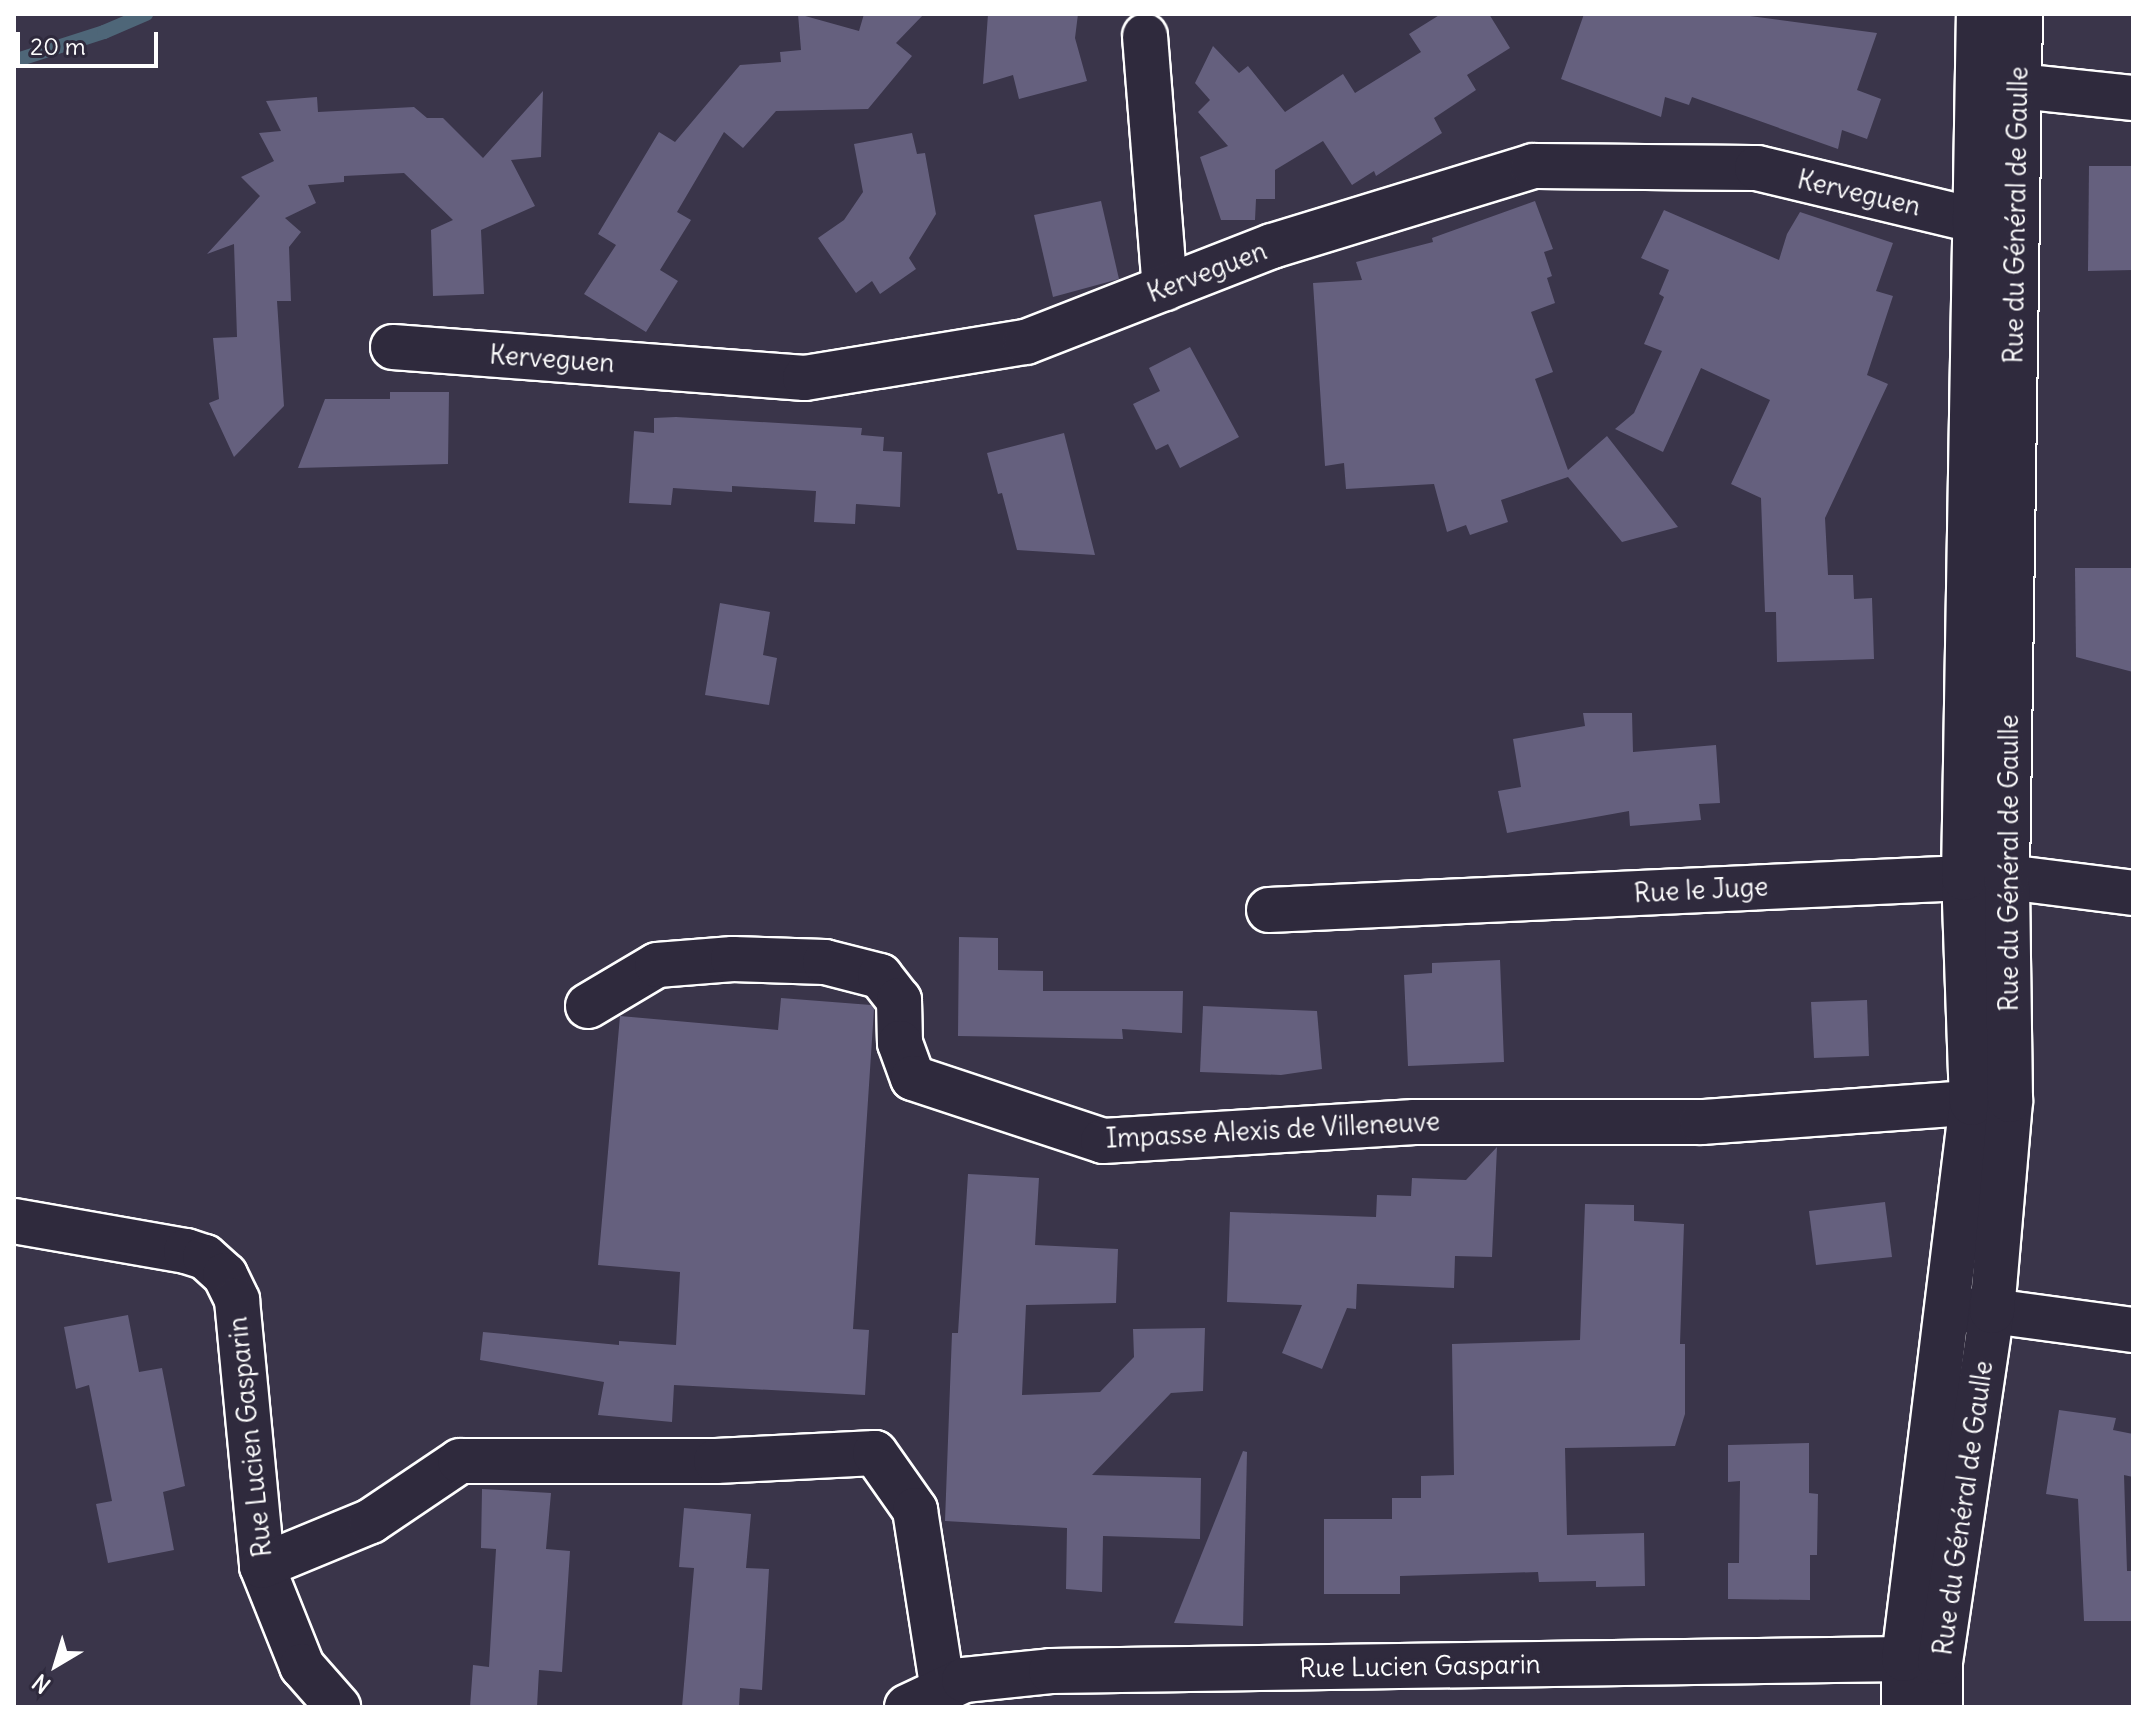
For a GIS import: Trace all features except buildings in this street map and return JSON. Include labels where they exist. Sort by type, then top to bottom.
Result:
[{"type":"street","name":"Rue du Général de Gaulle","points":[[1904,1707],[1922,1660],[1992,1311],[1991,1102],[2007,877],[1995,221],[1979,14]]},
{"type":"street","name":"Rue du Général de Gaulle","points":[[1940,1707],[1922,1660],[1948,1310],[1991,1102],[1964,878],[1995,221],[2018,86],[2020,14]]},
{"type":"street","points":[[1145,36],[1165,288]]},
{"type":"street","points":[[2018,86],[2133,98]]},
{"type":"street","name":"Kerveguen","points":[[393,347],[805,378],[1026,342],[1272,246],[1533,166],[1757,168],[1995,221]]},
{"type":"street","name":"Rue le Juge","points":[[1269,910],[2007,877],[2133,893]]},
{"type":"street","name":"Impasse Alexis de Villeneuve","points":[[588,1006],[657,965],[733,959],[825,962],[880,976],[899,1000],[900,1043],[913,1078],[1103,1141],[1414,1122],[1702,1122],[1991,1102]]},
{"type":"street","name":"Rue Lucien Gasparin","points":[[14,1221],[186,1251],[205,1257],[225,1275],[237,1300],[262,1566],[302,1666],[338,1707]]},
{"type":"street","points":[[1948,1310],[1992,1311],[2133,1330]]},
{"type":"street","points":[[262,1566],[371,1521],[460,1461],[716,1461],[875,1453],[915,1510],[925,1698]]},
{"type":"street","name":"Rue Lucien Gasparin","points":[[925,1698],[964,1680],[1051,1671],[1922,1660]]},
{"type":"waterway","points":[[14,61],[104,32],[146,14]]}]
